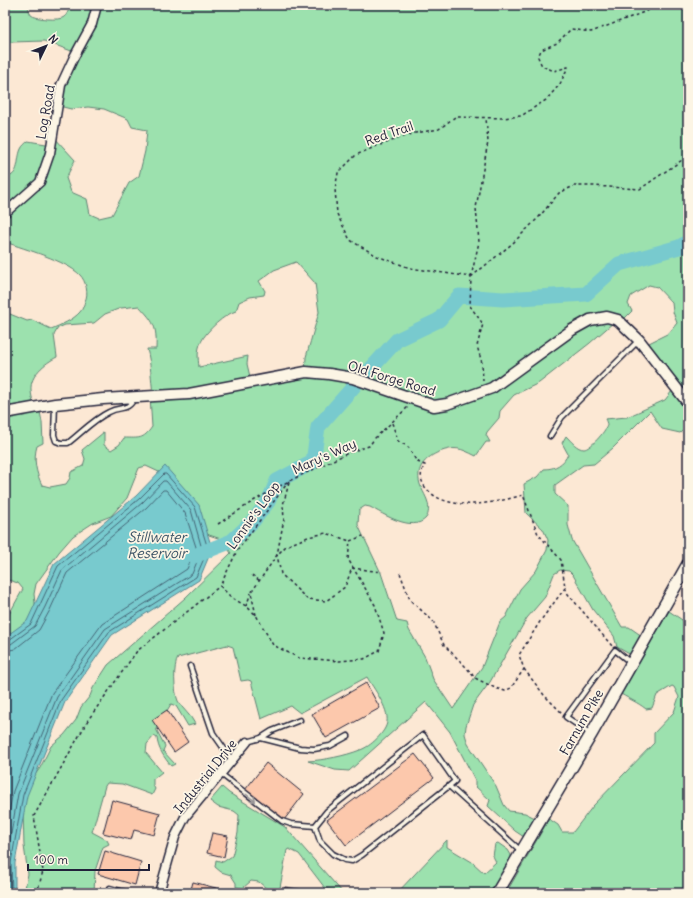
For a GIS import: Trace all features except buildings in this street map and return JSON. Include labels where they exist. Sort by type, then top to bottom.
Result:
[{"type":"main road","name":"Farnum Pike","points":[[497,893],[687,567]]},
{"type":"street","name":"Log Road","points":[[5,213],[40,182],[50,153],[62,84],[74,57],[92,24],[97,5]]},
{"type":"street","name":"Old Forge Road","points":[[5,413],[55,404],[111,398],[189,394],[306,372],[353,378],[434,406],[447,404],[492,388],[572,330],[590,320],[607,317],[618,320],[639,340],[688,403]]},
{"type":"street","name":"Industrial Drive","points":[[159,893],[175,837],[185,817],[248,742]]},
{"type":"lane","points":[[550,436],[562,417],[639,340]]},
{"type":"lane","points":[[55,404],[54,435],[56,441],[68,443],[97,420],[112,411],[126,408],[132,404],[136,396]]},
{"type":"lane","points":[[111,398],[112,411]]},
{"type":"lane","points":[[591,734],[566,717],[615,650],[631,663]]},
{"type":"lane","points":[[190,666],[213,733],[232,760]]},
{"type":"lane","points":[[248,742],[261,738],[272,731],[300,720]]},
{"type":"lane","points":[[423,735],[455,781],[362,855],[352,861],[345,860],[333,854],[320,841],[315,826],[327,811],[423,735]]},
{"type":"lane","points":[[261,738],[300,748],[314,749],[330,746],[348,736]]},
{"type":"lane","points":[[220,774],[282,821],[291,824],[315,826]]},
{"type":"lane","points":[[449,786],[522,852]]},
{"type":"lane","points":[[110,888],[128,893]]},
{"type":"path","name":"Red Trail","points":[[471,277],[410,268],[377,256],[350,240],[337,214],[335,189],[338,173],[356,155],[415,133],[439,129],[455,117],[503,118],[521,116],[546,100],[560,84],[568,67],[554,71],[542,66],[538,57],[541,50],[557,43],[571,29],[591,32],[663,5]]},
{"type":"path","points":[[484,391],[482,363],[477,346],[483,324],[470,306],[471,277],[479,242],[476,208],[488,142],[486,118]]},
{"type":"path","points":[[471,277],[518,238],[539,217],[559,193],[574,186],[640,189],[688,156]]},
{"type":"path","name":"Mary's Way","points":[[218,524],[289,481],[350,452],[369,446],[375,438],[405,411],[414,400]]},
{"type":"path","points":[[392,423],[398,441],[407,446],[418,462],[425,465],[421,472],[421,482],[431,494],[451,502],[465,504],[491,503],[522,495],[538,534],[561,560],[565,587],[568,594],[615,650]]},
{"type":"path","points":[[289,481],[283,505],[284,518],[277,555],[281,574],[307,599],[326,601],[345,587],[352,568]]},
{"type":"path","name":"Lonnie's Loop","points":[[220,586],[237,551],[289,481]]},
{"type":"path","points":[[246,606],[251,592],[277,555],[286,546],[308,537],[326,533],[350,541],[363,536]]},
{"type":"path","points":[[251,592],[256,615],[273,645],[299,658],[340,661],[364,659],[379,651],[384,633],[375,605],[348,559],[350,541]]},
{"type":"path","points":[[352,568],[382,572]]},
{"type":"path","points":[[400,573],[410,600],[433,622],[444,645],[468,668],[475,678],[505,692],[511,688],[524,669]]},
{"type":"path","points":[[252,574],[260,580]]},
{"type":"path","points":[[37,893],[44,871],[34,816],[88,720],[137,651],[220,586],[232,598],[246,606],[256,615]]},
{"type":"path","points":[[565,587],[541,620],[519,655],[524,669],[544,695],[566,717]]},
{"type":"green space","points":[[69,5],[688,5],[688,397],[647,344],[669,333],[677,323],[673,312],[672,303],[657,287],[649,285],[631,296],[628,304],[632,311],[621,322],[614,322],[539,383],[514,395],[500,411],[499,418],[487,432],[486,435],[490,442],[486,442],[476,456],[462,450],[450,449],[439,452],[427,459],[421,466],[419,475],[420,483],[429,508],[426,518],[414,524],[390,518],[370,507],[365,506],[359,510],[358,525],[381,573],[397,621],[407,623],[409,630],[425,657],[433,679],[453,709],[482,667],[500,622],[506,617],[520,589],[536,571],[547,550],[548,540],[543,529],[526,513],[524,484],[537,477],[544,469],[555,467],[564,461],[568,454],[562,443],[566,436],[579,448],[587,448],[594,443],[606,428],[607,423],[605,419],[627,417],[665,400],[672,391],[688,411],[688,426],[680,433],[662,429],[650,411],[613,448],[594,464],[583,465],[555,485],[555,494],[568,506],[568,525],[572,540],[622,627],[629,627],[642,636],[631,655],[617,647],[614,636],[593,610],[573,575],[569,571],[560,570],[554,574],[545,597],[527,618],[490,682],[473,705],[466,726],[465,734],[468,744],[496,786],[504,805],[509,811],[525,813],[535,818],[524,837],[515,831],[488,806],[490,800],[475,786],[475,780],[450,732],[426,702],[349,771],[335,770],[308,761],[341,756],[364,748],[377,739],[386,726],[386,711],[367,677],[300,713],[291,706],[261,719],[251,681],[241,681],[233,647],[227,645],[178,658],[176,661],[175,685],[178,701],[195,724],[188,726],[176,706],[171,704],[156,729],[165,746],[163,751],[175,764],[171,766],[168,763],[160,749],[157,738],[154,736],[147,744],[146,753],[162,772],[153,779],[155,789],[152,795],[122,784],[107,783],[105,786],[92,832],[107,840],[109,844],[103,847],[95,871],[94,893],[24,893],[28,874],[24,846],[23,812],[29,783],[40,768],[51,746],[64,735],[76,720],[81,707],[90,696],[93,688],[108,665],[185,598],[231,553],[221,539],[209,535],[202,528],[161,473],[146,466],[139,468],[127,498],[111,516],[93,523],[73,536],[59,552],[36,584],[34,594],[36,612],[33,621],[5,645],[5,616],[8,616],[23,589],[18,583],[5,579],[5,312],[27,321],[32,320],[51,329],[70,320],[80,312],[83,308],[87,291],[80,275],[66,265],[5,242],[5,178],[14,174],[21,149],[28,141],[52,145],[54,137],[75,160],[66,178],[71,192],[87,199],[90,214],[99,218],[112,215],[129,183],[139,176],[145,151],[147,130],[132,127],[128,119],[104,109],[88,107],[71,109],[59,106],[62,83],[77,53],[44,41],[12,42],[5,44],[5,6],[28,6],[31,15],[53,19],[64,17],[68,11]],"holes":[[[296,262],[315,283],[319,312],[306,357],[305,372],[251,381],[247,364],[248,356],[199,367],[199,348],[203,338],[211,328],[221,319],[236,311],[239,302],[250,297],[264,295],[265,291],[259,281],[274,270]],[[139,306],[154,325],[156,335],[156,349],[147,349],[153,394],[150,396],[152,427],[143,436],[124,438],[119,445],[111,450],[104,445],[104,432],[82,450],[85,459],[83,466],[71,472],[70,478],[66,484],[50,487],[42,485],[38,476],[35,461],[37,446],[43,443],[42,422],[39,407],[34,406],[31,394],[31,385],[39,370],[57,357],[54,335],[58,328],[65,325],[94,323],[105,314],[121,308]]]},
{"type":"green space","points":[[669,611],[688,624],[688,893],[506,893],[549,819],[558,825],[562,832],[573,832],[593,806],[654,743],[654,733],[674,712],[679,697],[672,686],[657,695],[652,708],[646,709],[621,694]]},
{"type":"green space","points":[[222,787],[229,793],[285,827],[343,893],[325,888],[299,854],[289,849],[287,850],[279,893],[267,893],[267,889],[259,882],[251,881],[243,888],[236,887],[236,883],[231,875],[221,872],[215,867],[216,860],[223,862],[232,856],[238,833],[239,815],[234,811],[218,807],[210,801]]},
{"type":"green space","points":[[447,840],[447,847],[472,862],[484,873],[496,862],[493,856],[495,844],[498,843],[508,850],[511,855],[511,863],[492,893],[397,893]]},
{"type":"water","name":"Stillwater Reservoir","points":[[165,466],[199,505],[212,549],[199,580],[112,635],[65,702],[27,796],[15,863],[15,893],[5,893],[5,637],[27,621],[54,564],[136,496]]},
{"type":"waterway","points":[[367,373],[397,340],[439,320],[459,296],[503,299],[586,294],[619,264],[679,247],[688,242]]},
{"type":"waterway","points":[[194,556],[232,541],[254,520],[268,502],[277,481],[313,462],[318,427],[355,385]]}]
